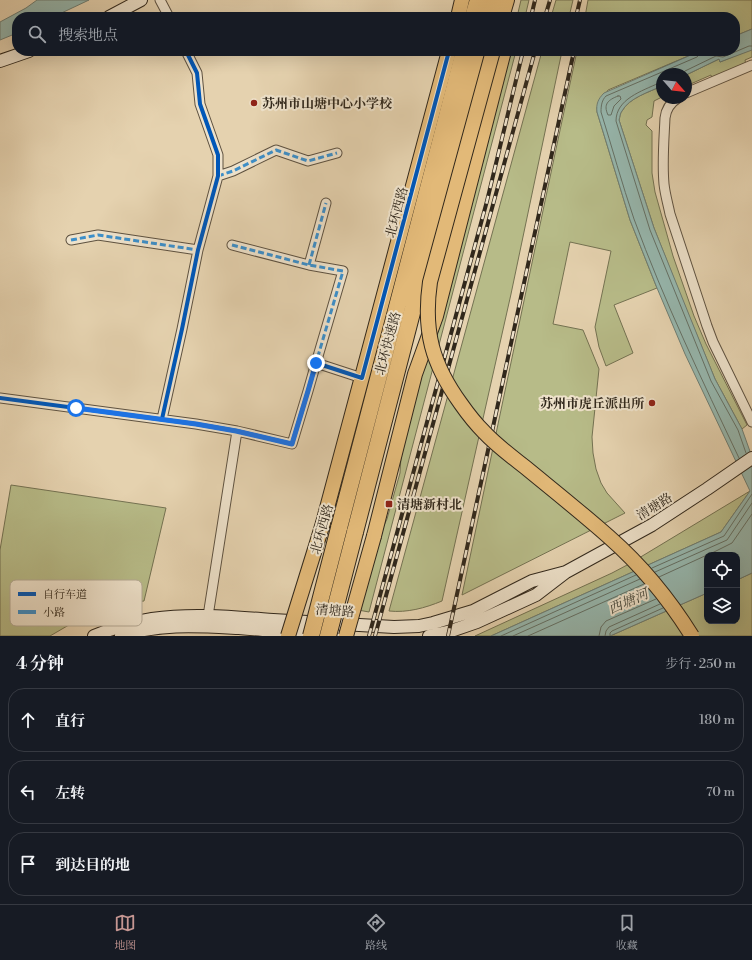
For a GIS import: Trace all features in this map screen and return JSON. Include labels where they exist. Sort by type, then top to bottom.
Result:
[{"type":"highway","points":[[474,12],[478,0]]},
{"type":"highway","points":[[490,12],[493,0]]},
{"type":"highway","name":"北环快速路","points":[[311,636],[463,56]]},
{"type":"highway","name":"北环快速路","points":[[328,636],[479,56]]},
{"type":"highway","points":[[300,636],[330,564]]},
{"type":"main road","points":[[118,12],[141,0]]},
{"type":"main road","points":[[459,12],[462,0]]},
{"type":"main road","points":[[503,12],[507,0]]},
{"type":"main road","points":[[513,12],[516,0]]},
{"type":"main road","points":[[0,61],[14,56]]},
{"type":"main road","name":"北环西路","points":[[288,636],[323,524],[448,56]]},
{"type":"main road","points":[[492,56],[430,282],[427,318],[434,355],[444,378],[455,396],[483,432],[599,528],[628,555],[653,581],[692,636]]},
{"type":"main road","points":[[346,636],[374,536],[415,374],[436,316],[503,56]]},
{"type":"main road","name":"清塘路","points":[[429,636],[451,631],[477,622],[529,598],[566,572],[652,525],[752,458]]},
{"type":"main road","name":"清塘路","points":[[120,636],[138,631],[180,626],[418,626],[473,611],[532,581],[566,572]]},
{"type":"main road","name":"清塘路","points":[[142,621],[176,616],[207,626],[337,636]]},
{"type":"main road","name":"清塘路","points":[[94,636],[122,626]]},
{"type":"street","points":[[160,0],[166,12]]},
{"type":"street","points":[[162,419],[198,250],[218,176],[218,154],[200,104],[198,73],[189,56]]},
{"type":"street","points":[[692,90],[752,65]]},
{"type":"street","points":[[671,104],[669,106],[665,118],[663,171],[666,198],[670,214],[707,326],[752,422]]},
{"type":"street","points":[[218,176],[233,171],[276,150],[308,161],[338,153]]},
{"type":"street","points":[[309,265],[326,203]]},
{"type":"street","points":[[71,240],[98,235],[198,250]]},
{"type":"street","points":[[0,398],[196,424],[236,431],[292,444],[343,271],[309,265],[232,245]]},
{"type":"street","points":[[316,363],[362,378]]},
{"type":"street","points":[[207,626],[236,431]]},
{"type":"green space","points":[[521,0],[529,0],[526,12],[518,12]]},
{"type":"green space","points":[[556,0],[573,0],[570,12],[552,12]]},
{"type":"green space","points":[[588,0],[752,0],[752,29],[740,34],[740,12],[586,12]]},
{"type":"green space","points":[[752,49],[752,57],[745,60],[746,65],[712,80],[711,75],[692,83],[692,72],[719,59],[720,62],[735,56],[740,56],[740,54]]},
{"type":"green space","points":[[507,56],[515,56],[369,612],[358,610],[378,538],[387,519],[400,473],[402,441]]},
{"type":"green space","points":[[541,56],[561,56],[511,294],[442,601],[416,609],[389,611]]},
{"type":"green space","points":[[576,56],[688,56],[660,68],[656,68],[656,70],[608,90],[597,107],[597,112],[630,220],[657,288],[614,305],[633,353],[606,366],[599,347],[595,327],[611,251],[570,242],[553,324],[583,330],[599,369],[592,437],[593,453],[596,469],[601,483],[607,493],[625,513],[462,595]]},
{"type":"green space","points":[[656,89],[656,100],[654,101],[652,117],[647,120],[646,125],[652,131],[652,173],[655,192],[673,256],[694,316],[706,344],[747,425],[742,429],[715,379],[682,299],[654,228],[619,120],[621,112],[625,106],[640,96]]},
{"type":"green space","points":[[11,485],[166,508],[144,601],[142,601],[142,580],[10,580],[10,626],[67,626],[50,636],[0,636],[0,550]]},
{"type":"green space","points":[[750,491],[721,532],[491,636],[475,636],[612,573]]},
{"type":"green space","points":[[752,573],[752,636],[610,636],[704,594],[704,624],[740,624],[740,579]]},
{"type":"water","points":[[37,0],[89,0],[64,12],[19,12]]},
{"type":"water","points":[[12,16],[12,35],[0,40],[0,22]]},
{"type":"water","points":[[752,29],[752,50],[740,54],[740,34]]},
{"type":"water","points":[[689,56],[736,56],[720,62],[719,59],[692,72],[692,68],[661,68]]},
{"type":"water","name":"西塘河","points":[[656,70],[656,89],[629,102],[621,112],[619,120],[654,228],[715,379],[742,429],[752,457],[752,573],[740,579],[740,552],[704,552],[704,594],[610,636],[491,636],[721,532],[750,491],[685,354],[630,220],[597,112],[597,104],[600,97],[604,93]]},
{"type":"railway","points":[[532,12],[535,0]]},
{"type":"railway","points":[[546,12],[550,0]]},
{"type":"railway","points":[[577,12],[580,0]]},
{"type":"railway","points":[[369,636],[487,201],[522,56]]},
{"type":"railway","points":[[375,636],[534,56]]},
{"type":"railway","points":[[448,636],[573,56]]},
{"type":"marked path","points":[[218,176],[233,171],[276,150],[308,161],[337,153]]},
{"type":"marked path","points":[[309,265],[326,203]]},
{"type":"marked path","points":[[71,240],[98,235],[198,250]]},
{"type":"marked path","points":[[232,245],[309,265],[343,271],[316,363]]},
{"type":"cycle path","points":[[162,419],[198,250],[218,176],[218,155],[200,104],[197,73],[188,56]]},
{"type":"cycle path","points":[[0,398],[196,424],[237,431],[292,444],[316,363],[362,378],[448,56]]},
{"type":"place","name":"苏州市山塘中心小学校","points":[[254,103]]},
{"type":"place","name":"苏州市虎丘派出所","points":[[652,403]]},
{"type":"place","name":"清塘新村北","points":[[389,504]]},
{"type":"route","points":[[76,408],[196,424],[236,431],[292,444],[316,363]]}]
